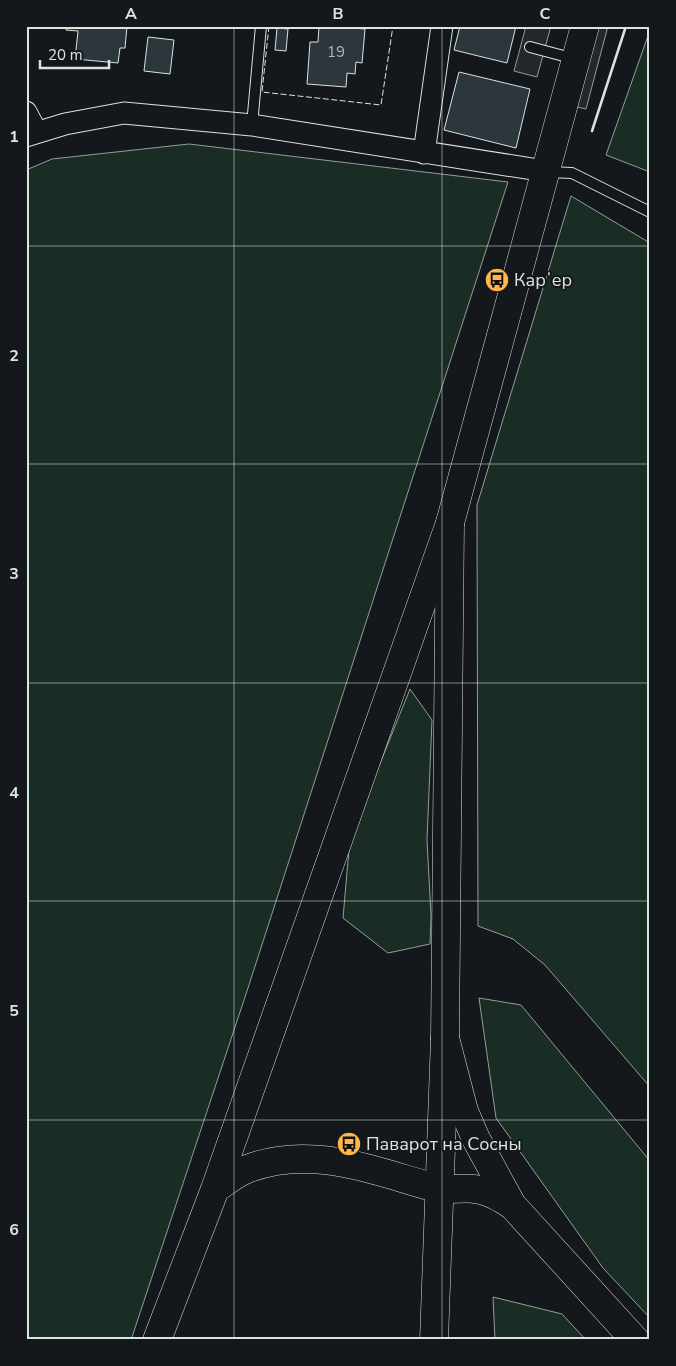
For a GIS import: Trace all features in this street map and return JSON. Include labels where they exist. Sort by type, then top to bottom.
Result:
[{"type":"main road","points":[[157,1340],[215,1189],[450,523],[586,26]]},
{"type":"main road","points":[[434,1340],[444,1038],[450,523]]},
{"type":"main road","points":[[444,1038],[464,1111],[476,1139],[512,1205],[634,1340]]},
{"type":"main road","points":[[215,1189],[245,1170],[270,1161],[292,1159],[347,1162],[439,1188],[475,1189],[492,1193],[512,1205]]},
{"type":"street","points":[[424,152],[442,26]]},
{"type":"street","points":[[26,112],[31,134],[65,124],[124,113],[252,125],[545,171]]},
{"type":"lane","points":[[252,125],[261,26]]},
{"type":"lane","points":[[530,48],[576,59]]},
{"type":"lane","points":[[545,171],[572,173],[650,212]]},
{"type":"green space","points":[[650,30],[650,172],[606,155]]},
{"type":"green space","points":[[189,144],[508,182],[248,988],[131,1340],[26,1340],[26,170],[52,159]]},
{"type":"green space","points":[[571,196],[650,243],[650,1087],[545,965],[513,939],[478,926],[477,505]]},
{"type":"green space","points":[[410,689],[432,720],[427,840],[431,916],[430,944],[388,953],[343,918],[350,838]]},
{"type":"green space","points":[[479,998],[521,1005],[650,1161],[650,1318],[603,1268],[496,1118]]},
{"type":"green space","points":[[493,1297],[562,1314],[586,1340],[495,1340]]},
{"type":"shaded area","points":[[526,26],[551,26],[537,77],[514,71]]},
{"type":"shaded area","points":[[594,26],[608,26],[586,109],[573,106]]},
{"type":"building","points":[[67,26],[127,26],[125,48],[120,48],[118,63],[75,59],[78,31],[66,30]]},
{"type":"building","points":[[319,26],[365,29],[362,63],[356,62],[355,74],[347,73],[346,87],[307,84],[310,42],[318,42]]},
{"type":"building","points":[[460,26],[516,26],[507,63],[454,50]]},
{"type":"building","points":[[277,28],[288,29],[286,51],[275,50]]},
{"type":"building","points":[[148,37],[174,40],[170,74],[144,71]]},
{"type":"building","points":[[459,72],[530,89],[516,148],[444,130]]},
{"type":"fence","points":[[269,26],[262,92],[381,105],[393,26]]},
{"type":"wall","points":[[592,131],[626,26]]},
{"type":"place","name":"Карʼер","points":[[497,280]]},
{"type":"place","name":"Паварот на Сосны","points":[[349,1144]]}]
